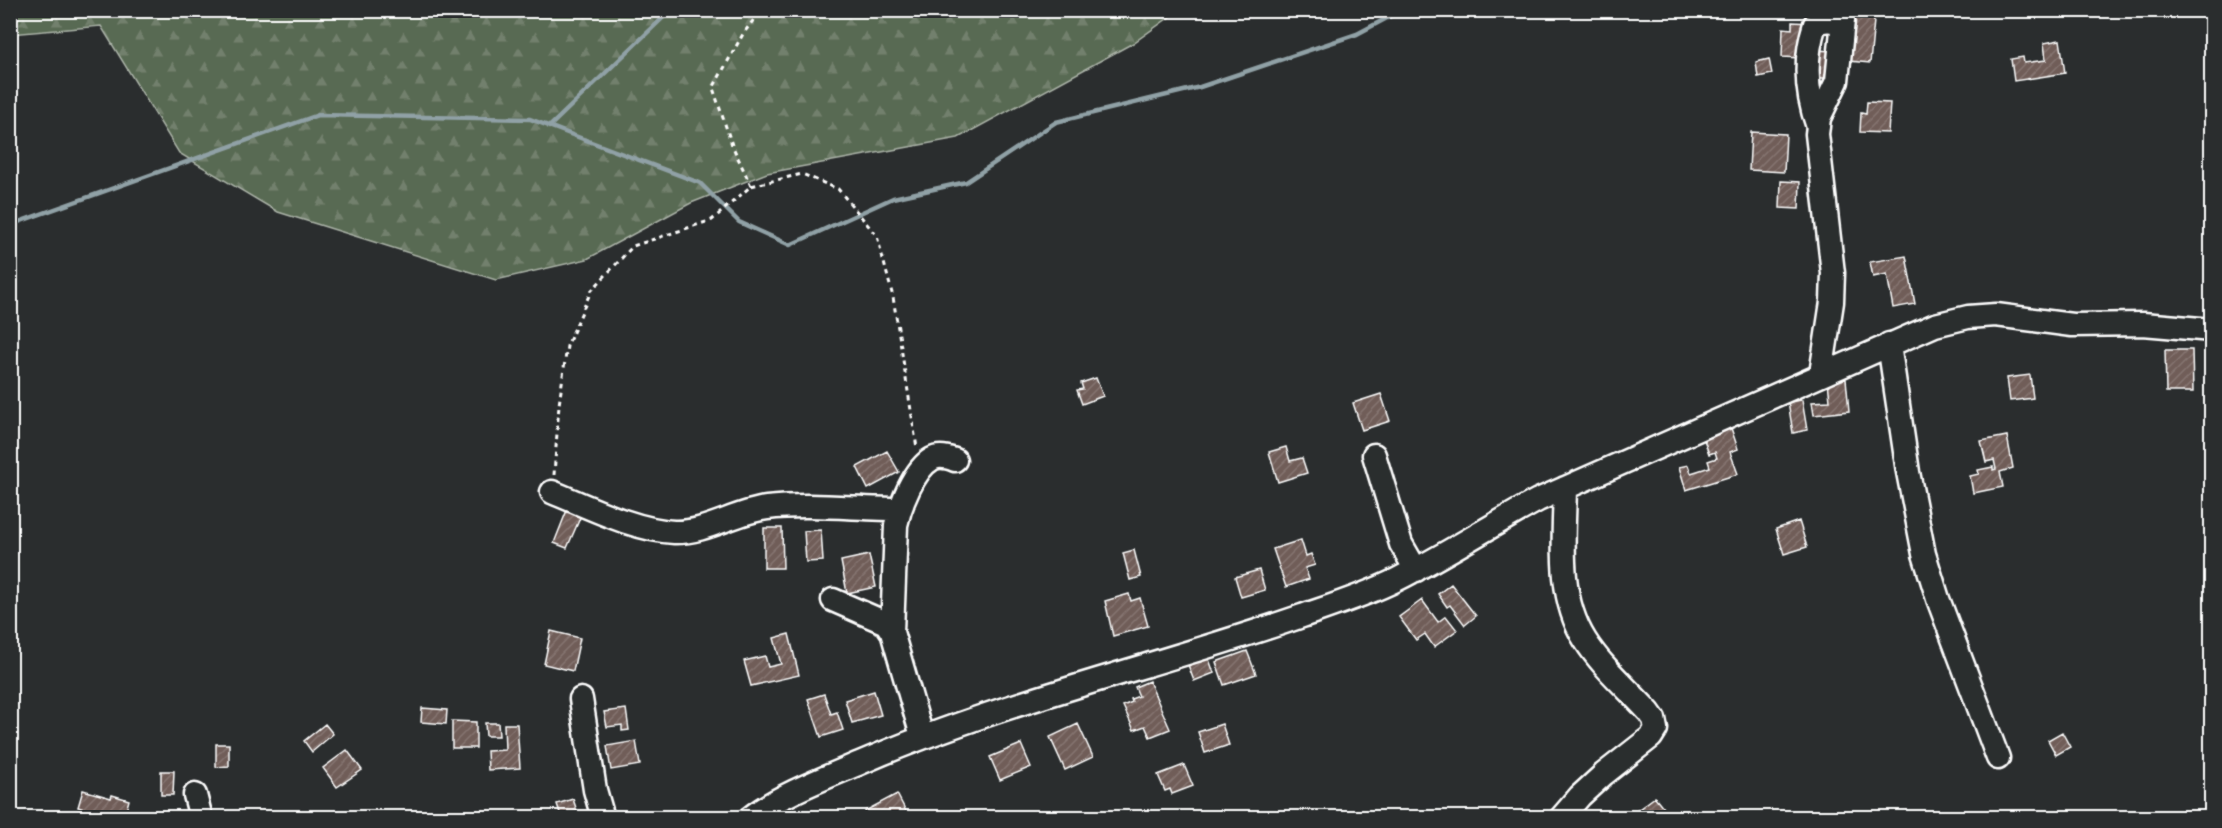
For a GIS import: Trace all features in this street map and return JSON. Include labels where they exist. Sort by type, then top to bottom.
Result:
[{"type":"street","points":[[1818,127],[1809,99],[1807,69],[1811,37],[1815,24],[1843,17],[1837,81],[1819,118],[1818,127],[1821,175],[1833,273],[1832,302],[1821,374]]},
{"type":"street","points":[[750,818],[769,805],[831,775],[922,736],[1300,617],[1363,594],[1416,570],[1488,526],[1565,488],[1935,325],[1968,317],[1996,315],[2072,325],[2143,324],[2211,330]]},
{"type":"street","points":[[1889,344],[1908,472],[1924,554],[1938,598],[1998,758]]},
{"type":"street","points":[[1374,455],[1401,544],[1416,570]]},
{"type":"street","points":[[892,632],[896,525],[900,508],[921,469],[932,459],[945,456],[955,460]]},
{"type":"street","points":[[1561,818],[1604,774],[1652,737],[1656,729],[1654,719],[1649,712],[1586,642],[1575,622],[1566,593],[1565,488]]},
{"type":"street","points":[[552,492],[614,517],[672,532],[688,532],[746,512],[768,508],[900,508]]},
{"type":"street","points":[[833,600],[886,623],[892,632],[922,736]]},
{"type":"street","points":[[580,699],[595,790],[603,818]]},
{"type":"street","points":[[195,795],[201,818]]},
{"type":"path","points":[[751,186],[732,145],[713,88],[743,34],[761,10]]},
{"type":"path","points":[[552,492],[559,405],[567,346],[591,291],[633,246],[712,220],[751,186],[802,174],[838,189],[877,236],[893,297],[921,469]]},
{"type":"green space","points":[[11,10],[1178,11],[1133,43],[958,138],[767,173],[691,203],[587,259],[496,280],[278,212],[179,153],[101,26],[11,34]]},
{"type":"building","points":[[1854,10],[1875,10],[1870,63],[1849,61]]},
{"type":"building","points":[[1792,22],[1809,23],[1801,58],[1782,57],[1783,28],[1792,29]]},
{"type":"building","points":[[2060,40],[2065,73],[2014,81],[2011,59],[2023,57],[2024,63],[2046,60],[2044,43]]},
{"type":"building","points":[[1815,50],[1833,51],[1833,78],[1815,78]]},
{"type":"building","points":[[1769,59],[1772,74],[1758,77],[1756,62]]},
{"type":"building","points":[[1867,102],[1890,103],[1888,133],[1860,132],[1861,113],[1866,114]]},
{"type":"building","points":[[1751,132],[1786,134],[1784,172],[1749,170]]},
{"type":"building","points":[[1781,181],[1800,182],[1799,209],[1780,208]]},
{"type":"building","points":[[1906,256],[1915,304],[1893,308],[1887,274],[1873,277],[1870,262]]},
{"type":"building","points":[[2165,350],[2192,350],[2193,392],[2166,392]]},
{"type":"building","points":[[2030,375],[2033,398],[2010,401],[2007,378]]},
{"type":"building","points":[[1096,378],[1103,396],[1082,404],[1077,390],[1083,389],[1081,383]]},
{"type":"building","points":[[1846,379],[1849,411],[1814,415],[1812,402],[1830,401],[1828,381]]},
{"type":"building","points":[[1381,394],[1390,421],[1362,430],[1353,403]]},
{"type":"building","points":[[1802,400],[1807,430],[1793,433],[1788,402]]},
{"type":"building","points":[[1730,425],[1738,449],[1730,452],[1738,474],[1686,490],[1679,467],[1688,465],[1691,473],[1710,467],[1708,461],[1717,458],[1715,452],[1709,454],[1702,434]]},
{"type":"building","points":[[2007,436],[2013,468],[2000,472],[2003,487],[1973,493],[1970,476],[1979,474],[1978,470],[1993,467],[1993,470],[1996,469],[1994,460],[1986,462],[1981,441]]},
{"type":"building","points":[[1286,447],[1290,461],[1302,458],[1307,473],[1278,482],[1269,452]]},
{"type":"building","points":[[887,451],[899,472],[868,489],[857,467]]},
{"type":"building","points":[[569,505],[583,511],[567,548],[554,543]]},
{"type":"building","points":[[1799,521],[1807,547],[1784,554],[1776,529]]},
{"type":"building","points":[[764,528],[782,528],[783,568],[764,568]]},
{"type":"building","points":[[821,530],[823,561],[806,562],[804,531]]},
{"type":"building","points":[[1301,540],[1306,556],[1311,554],[1315,565],[1305,568],[1309,579],[1286,587],[1273,549]]},
{"type":"building","points":[[1134,550],[1141,577],[1130,580],[1123,553]]},
{"type":"building","points":[[869,555],[876,587],[847,593],[841,561]]},
{"type":"building","points":[[1259,570],[1265,590],[1241,597],[1235,577]]},
{"type":"building","points":[[1451,584],[1476,616],[1465,625],[1450,605],[1447,607],[1438,594]]},
{"type":"building","points":[[1129,594],[1131,601],[1140,598],[1148,626],[1113,636],[1105,601]]},
{"type":"building","points":[[1422,600],[1438,622],[1446,616],[1457,630],[1434,647],[1425,634],[1416,640],[1399,617]]},
{"type":"building","points":[[551,631],[580,638],[573,671],[544,664]]},
{"type":"building","points":[[789,634],[799,675],[751,686],[744,661],[765,656],[768,667],[781,664],[774,638]]},
{"type":"building","points":[[1247,651],[1256,674],[1224,685],[1216,662]]},
{"type":"building","points":[[1207,654],[1214,673],[1194,681],[1187,662]]},
{"type":"building","points":[[1149,681],[1170,729],[1150,737],[1145,726],[1134,730],[1123,706],[1139,696],[1135,687]]},
{"type":"building","points":[[874,691],[881,715],[852,723],[845,700]]},
{"type":"building","points":[[824,694],[831,714],[837,712],[843,730],[821,737],[808,699]]},
{"type":"building","points":[[422,708],[447,710],[446,724],[421,722]]},
{"type":"building","points":[[626,709],[629,730],[622,731],[622,725],[607,727],[604,712]]},
{"type":"building","points":[[452,721],[476,722],[476,748],[452,748]]},
{"type":"building","points":[[485,723],[498,723],[499,736],[486,736]]},
{"type":"building","points":[[325,724],[333,734],[312,752],[304,741]]},
{"type":"building","points":[[504,724],[517,724],[520,768],[488,770],[487,751],[505,750]]},
{"type":"building","points":[[1078,724],[1093,757],[1065,770],[1050,737]]},
{"type":"building","points":[[1222,724],[1229,745],[1205,753],[1198,732]]},
{"type":"building","points":[[2062,732],[2070,747],[2056,755],[2048,740]]},
{"type":"building","points":[[636,741],[640,765],[611,770],[607,746]]},
{"type":"building","points":[[216,744],[229,744],[229,766],[216,767]]},
{"type":"building","points":[[1021,744],[1031,767],[1000,780],[990,757]]},
{"type":"building","points":[[347,750],[362,770],[337,787],[323,768]]},
{"type":"building","points":[[1184,765],[1193,786],[1172,794],[1170,789],[1165,791],[1158,775]]},
{"type":"building","points":[[161,771],[174,771],[173,795],[161,795]]},
{"type":"building","points":[[83,790],[111,798],[112,795],[129,800],[124,818],[105,818],[106,816],[78,807]]},
{"type":"building","points":[[897,794],[909,817],[868,818],[865,811]]},
{"type":"building","points":[[1655,797],[1672,818],[1639,818],[1635,812]]},
{"type":"building","points":[[573,799],[577,811],[561,816],[557,804]]},
{"type":"waterway","points":[[549,127],[671,10]]},
{"type":"waterway","points":[[10,225],[318,115],[530,119],[700,183],[739,222],[790,245],[893,198],[966,182],[1056,122],[1200,87],[1357,34],[1402,10]]}]
